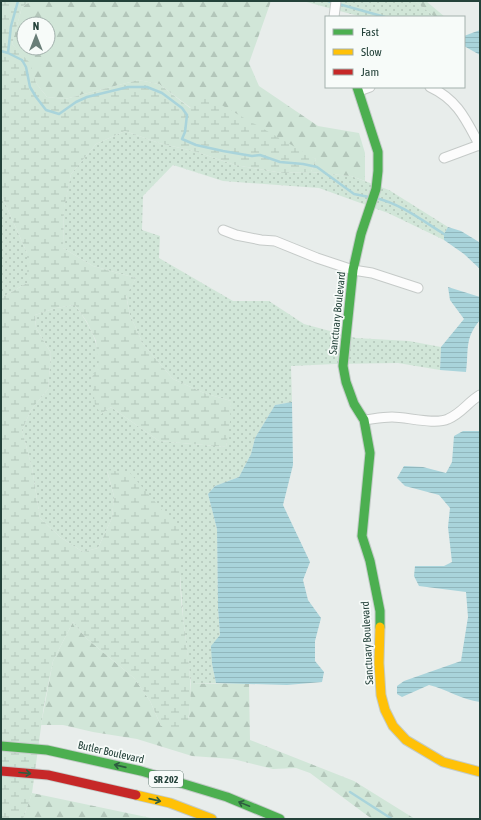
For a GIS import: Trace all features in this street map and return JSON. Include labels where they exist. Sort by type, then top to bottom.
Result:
[{"type":"main road","name":"Sanctuary Boulevard","points":[[358,89],[378,152],[378,171],[376,189],[361,234],[353,270],[343,366],[346,382],[354,404],[364,420],[370,453],[362,536],[370,561],[380,611],[379,663],[381,695],[385,710],[392,726],[406,740],[443,762],[480,772]]},
{"type":"main road","name":"Butler Boulevard","points":[[1,746],[47,750],[141,771],[227,797],[280,819]]},
{"type":"main road","name":"SR 202","points":[[1,771],[48,775],[170,803],[212,819]]},
{"type":"street","points":[[334,16],[336,1]]},
{"type":"street","points":[[432,88],[443,93],[459,108],[480,145],[444,158]]},
{"type":"street","points":[[223,230],[236,235],[275,241],[317,258],[353,270],[372,273],[418,288]]},
{"type":"street","points":[[364,420],[392,417],[438,422],[460,413],[480,395]]},
{"type":"green space","points":[[1,1],[31,1],[22,7],[20,16],[16,16],[16,29],[12,44],[16,48],[16,56],[23,56],[30,63],[36,83],[47,97],[65,99],[138,80],[159,84],[190,108],[204,95],[316,159],[311,172],[283,173],[235,165],[197,152],[159,143],[125,131],[96,144],[71,174],[64,208],[63,248],[93,266],[136,278],[126,296],[130,315],[143,344],[173,379],[204,393],[231,401],[230,422],[226,447],[159,441],[111,407],[101,414],[95,405],[92,377],[98,364],[96,341],[87,322],[75,305],[56,308],[35,315],[36,328],[51,353],[48,389],[31,410],[22,430],[32,468],[40,518],[60,537],[83,552],[98,548],[112,518],[114,496],[107,470],[130,473],[181,532],[181,596],[190,673],[190,702],[186,729],[161,726],[150,701],[134,678],[86,638],[73,622],[53,661],[44,705],[32,793],[23,819],[1,819],[1,298],[27,283],[27,253],[1,194]]},
{"type":"green space","points":[[31,1],[271,1],[249,63],[259,86],[318,126],[359,133],[365,153],[365,181],[351,176],[311,172],[316,159],[191,108],[159,84],[138,80],[65,99],[47,97],[36,83],[29,63],[23,56],[56,56],[56,16],[20,16],[22,7]]},
{"type":"green space","points":[[303,1],[415,1],[434,16],[358,16]]},
{"type":"green space","points":[[415,1],[426,1],[444,16],[434,16]]},
{"type":"green space","points":[[16,29],[16,48],[12,44]]},
{"type":"green space","points":[[125,131],[159,143],[197,152],[235,165],[283,173],[311,172],[351,176],[389,190],[448,227],[444,234],[444,240],[388,213],[319,188],[223,181],[173,165],[143,196],[142,230],[160,236],[159,258],[233,301],[269,301],[304,324],[356,338],[409,341],[441,347],[440,370],[398,363],[291,366],[292,402],[275,405],[255,438],[251,454],[239,477],[215,486],[208,494],[217,529],[218,608],[220,635],[212,664],[216,683],[191,684],[183,616],[180,574],[180,532],[107,471],[114,496],[112,518],[98,548],[83,552],[60,537],[40,518],[32,468],[22,430],[31,410],[48,389],[51,353],[36,328],[35,315],[56,308],[75,305],[92,332],[97,347],[98,365],[92,377],[101,414],[111,407],[159,441],[226,447],[231,401],[204,393],[173,379],[143,344],[130,315],[126,295],[136,278],[93,266],[63,248],[64,207],[71,174],[96,144]]},
{"type":"green space","points":[[1,194],[27,253],[27,283],[1,298]]},
{"type":"green space","points":[[73,622],[86,638],[134,678],[150,701],[161,726],[189,718],[191,684],[249,683],[250,740],[354,781],[415,819],[372,819],[310,773],[296,768],[273,769],[233,759],[192,756],[137,739],[93,732],[63,725],[41,725],[53,661]]},
{"type":"green space","points":[[32,793],[151,818],[154,819],[23,819]]},
{"type":"water","points":[[480,30],[480,55],[465,47],[465,36]]},
{"type":"water","points":[[448,227],[461,231],[479,242],[480,269],[464,254],[444,240],[444,234]]},
{"type":"water","points":[[448,287],[480,297],[480,320],[471,333],[469,339],[466,372],[440,370],[441,347],[464,319],[450,300]]},
{"type":"water","points":[[292,402],[293,465],[283,505],[310,562],[303,580],[308,600],[321,618],[315,641],[315,661],[324,672],[322,682],[287,685],[216,683],[212,664],[211,646],[220,635],[218,608],[217,529],[208,494],[215,486],[239,477],[251,454],[255,438],[275,405]]},
{"type":"water","points":[[463,431],[480,431],[480,702],[467,699],[429,685],[402,697],[397,694],[397,686],[404,681],[461,661],[468,617],[466,592],[419,586],[414,576],[415,566],[444,566],[452,562],[448,527],[450,508],[439,495],[405,486],[397,478],[404,466],[423,467],[446,473],[452,462],[454,436]]},
{"type":"waterway","points":[[8,53],[11,26],[18,1]]},
{"type":"waterway","points":[[328,1],[381,16]]},
{"type":"waterway","points":[[1,51],[22,60],[26,67],[30,87],[46,110],[59,114],[76,102],[87,97],[128,87],[147,87],[162,93],[182,108],[187,115],[185,132],[182,139],[196,145],[223,151],[252,156],[260,155],[280,162],[317,167],[354,194],[369,197]]},
{"type":"waterway","points":[[376,198],[394,204],[420,218],[444,234]]},
{"type":"waterway","points":[[350,792],[392,819]]},
{"type":"traffic: fast","points":[[357,88],[378,152],[378,171],[376,189],[361,234],[353,270],[343,366],[346,382],[354,404],[364,420],[370,453],[362,536],[370,561],[380,611],[380,627]]},
{"type":"traffic: fast","points":[[1,746],[47,750],[141,771],[227,797],[280,819]]},
{"type":"traffic: slow","points":[[380,627],[379,663],[381,695],[385,710],[393,726],[406,740],[443,762],[480,772]]},
{"type":"traffic: slow","points":[[136,795],[170,803],[212,819]]},
{"type":"traffic: jam","points":[[1,771],[48,775],[136,795]]}]
